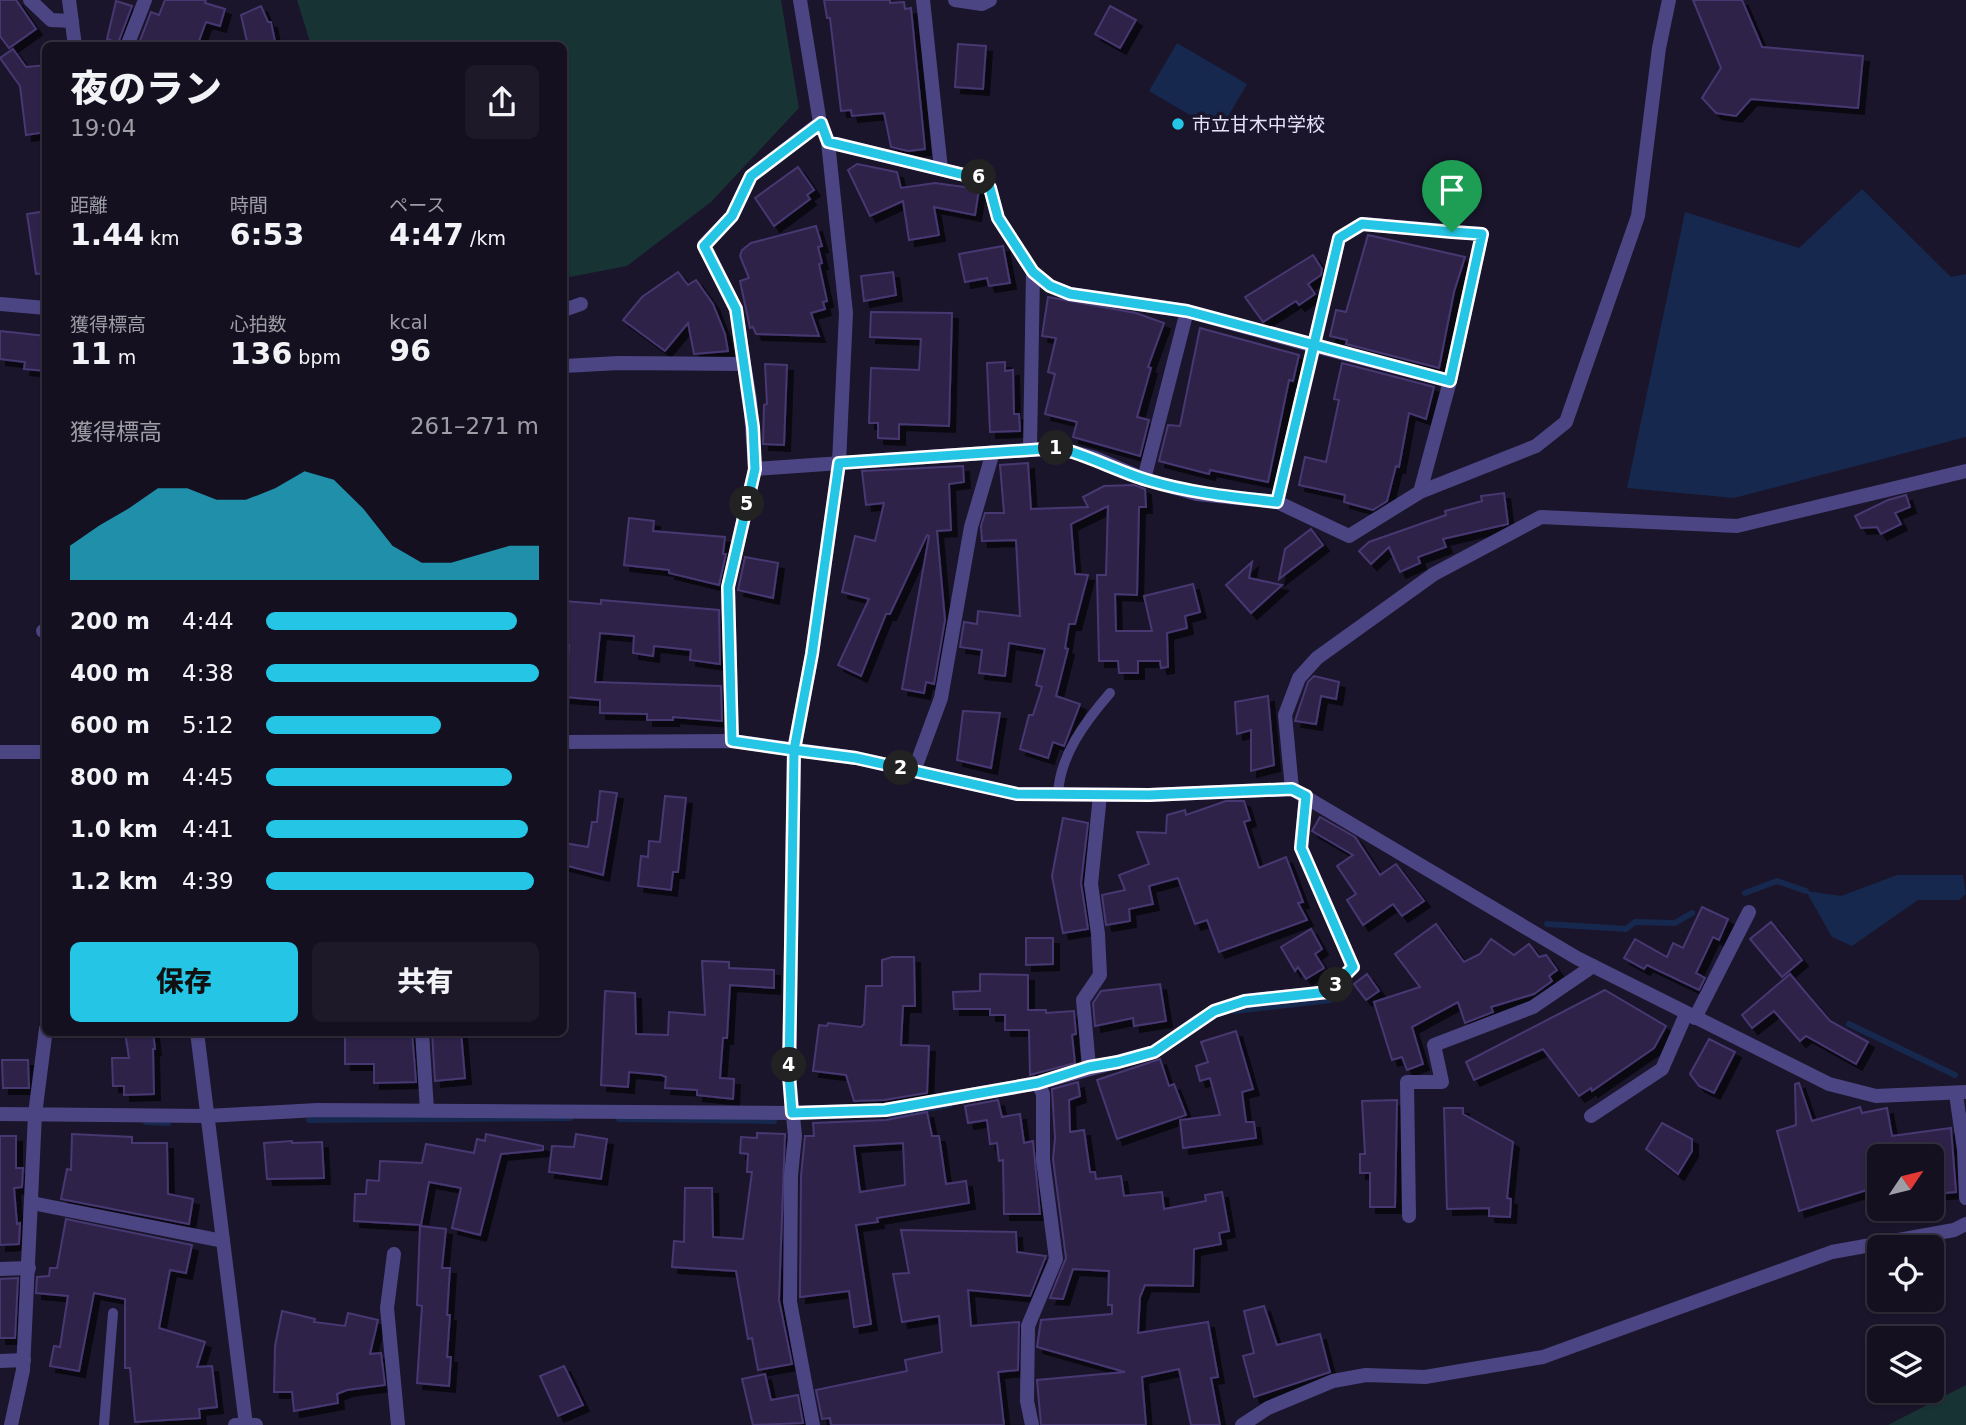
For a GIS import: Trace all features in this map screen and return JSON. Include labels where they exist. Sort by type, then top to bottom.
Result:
[{"type":"street","points":[[30,0],[51,20],[72,22]]},
{"type":"street","points":[[69,0],[74,42]]},
{"type":"street","points":[[129,42],[145,0]]},
{"type":"street","points":[[800,0],[821,123],[828,142],[846,313],[839,463],[812,654],[794,750],[789,1075],[795,1136],[791,1175],[790,1302],[813,1425]]},
{"type":"street","points":[[923,0],[941,169]]},
{"type":"street","points":[[956,0],[982,5],[990,0]]},
{"type":"street","points":[[755,469],[1059,448],[1095,458],[1144,479],[1197,494],[1277,502],[1349,536],[1420,492],[1536,446],[1566,422],[1637,216],[1659,48],[1669,0]]},
{"type":"street","points":[[732,741],[728,587],[755,469],[751,408],[736,309],[704,246],[732,216],[751,176],[821,123]]},
{"type":"street","points":[[828,142],[985,180],[990,188],[998,218],[1033,272],[1050,286],[1070,294],[1187,311],[1450,381]]},
{"type":"street","points":[[1277,502],[1339,238],[1362,224],[1482,234],[1450,381],[1420,492]]},
{"type":"street","points":[[1030,449],[1033,272]]},
{"type":"street","points":[[0,304],[42,308]]},
{"type":"street","points":[[567,309],[581,304]]},
{"type":"street","points":[[1144,479],[1187,311]]},
{"type":"street","points":[[567,366],[619,363],[744,364]]},
{"type":"street","points":[[914,771],[941,698],[969,539],[993,452]]},
{"type":"street","points":[[1292,789],[1284,715],[1299,678],[1317,658],[1434,574],[1541,517],[1737,526],[1966,471]]},
{"type":"street","points":[[567,742],[732,741],[856,758],[1017,794],[1100,795],[1292,789],[1592,966],[1829,1084],[1876,1096],[1961,1093],[1966,1198]]},
{"type":"street","points":[[0,752],[42,752]]},
{"type":"street","points":[[1089,1067],[1083,1000],[1100,975],[1091,884],[1100,795]]},
{"type":"street","points":[[0,1114],[207,1116],[317,1110],[792,1113],[885,1110],[1038,1083],[1089,1067],[1154,1052],[1214,1011],[1245,1001],[1328,992],[1353,967],[1301,848],[1306,796]]},
{"type":"street","points":[[1591,1116],[1662,1069],[1749,912]]},
{"type":"street","points":[[1409,1216],[1407,1082],[1442,1082],[1434,1045],[1533,1007],[1592,966]]},
{"type":"street","points":[[11,1425],[24,1360],[35,1114],[45,1036]]},
{"type":"street","points":[[197,1036],[246,1425]]},
{"type":"street","points":[[422,1036],[427,1110]]},
{"type":"street","points":[[1032,1425],[1027,1401],[1028,1326],[1056,1259],[1043,1160],[1043,1094],[1038,1083]]},
{"type":"street","points":[[32,1203],[223,1241]]},
{"type":"street","points":[[1242,1425],[1268,1408],[1333,1381],[1366,1375],[1425,1377],[1543,1357],[1832,1252],[1954,1230],[1966,1224]]},
{"type":"street","points":[[394,1254],[387,1308],[398,1425]]},
{"type":"street","points":[[0,1269],[29,1268]]},
{"type":"street","points":[[0,1361],[24,1360]]},
{"type":"street","points":[[235,1425],[256,1425]]},
{"type":"lane","points":[[1058,794],[1059,779],[1076,738],[1110,693]]},
{"type":"lane","points":[[104,1425],[113,1313]]},
{"type":"green space","points":[[297,0],[781,0],[799,108],[711,202],[627,266],[567,277],[567,42],[310,42]]},
{"type":"green space","points":[[1966,1385],[1966,1425],[1888,1425],[1931,1403],[1944,1403],[1944,1396]]},
{"type":"water","points":[[1177,43],[1247,84],[1219,132],[1149,91]]},
{"type":"water","points":[[1862,189],[1951,277],[1966,274],[1966,437],[1734,498],[1627,488],[1685,212],[1799,248]]},
{"type":"water","points":[[1897,875],[1963,875],[1966,894],[1959,900],[1918,900],[1852,946],[1832,937],[1806,891],[1841,896]]},
{"type":"building","points":[[0,0],[16,0],[36,29],[9,48],[0,36]]},
{"type":"building","points":[[165,0],[206,0],[205,3],[225,9],[220,26],[206,22],[198,42],[140,42],[151,12],[159,15]]},
{"type":"building","points":[[824,0],[890,0],[890,3],[904,2],[905,9],[911,8],[925,149],[908,151],[891,147],[884,113],[852,116],[851,110],[841,111],[830,18],[827,18]]},
{"type":"building","points":[[1693,0],[1742,0],[1762,47],[1863,56],[1858,108],[1751,99],[1736,116],[1716,113],[1702,98],[1721,68]]},
{"type":"building","points":[[116,1],[132,6],[118,42],[107,39]]},
{"type":"building","points":[[261,6],[268,22],[271,22],[275,42],[247,42],[241,15]]},
{"type":"building","points":[[1110,6],[1136,20],[1120,48],[1095,34]]},
{"type":"building","points":[[958,44],[986,46],[983,89],[955,87]]},
{"type":"building","points":[[13,49],[26,67],[42,65],[42,133],[26,135],[20,86],[0,58]]},
{"type":"building","points":[[857,164],[897,172],[901,188],[935,183],[979,189],[975,215],[934,207],[939,235],[909,240],[903,201],[870,216],[848,170]]},
{"type":"building","points":[[798,167],[814,190],[807,195],[810,199],[774,226],[755,198]]},
{"type":"building","points":[[42,212],[42,273],[36,274],[27,214]]},
{"type":"building","points":[[816,226],[822,246],[818,247],[822,263],[819,264],[827,301],[823,302],[825,309],[811,313],[819,336],[756,334],[753,327],[750,328],[740,281],[749,278],[740,256],[742,250],[751,243]]},
{"type":"building","points":[[1368,235],[1465,257],[1454,292],[1439,368],[1346,344],[1347,340],[1330,336],[1336,310],[1346,312]]},
{"type":"building","points":[[1003,246],[1010,283],[989,286],[987,278],[965,282],[959,254]]},
{"type":"building","points":[[1313,255],[1322,269],[1321,275],[1308,284],[1315,294],[1299,305],[1296,301],[1263,322],[1245,297]]},
{"type":"building","points":[[678,272],[688,285],[696,280],[713,304],[725,334],[728,351],[694,354],[688,323],[665,351],[623,320],[642,297]]},
{"type":"building","points":[[893,272],[896,295],[864,301],[861,276]]},
{"type":"building","points":[[1048,297],[1136,313],[1164,323],[1148,367],[1151,368],[1137,417],[1149,420],[1140,456],[1073,437],[1077,422],[1045,414],[1055,374],[1048,372],[1056,338],[1042,336]]},
{"type":"building","points":[[871,312],[952,313],[949,426],[899,424],[899,439],[878,438],[878,423],[869,423],[871,368],[919,370],[921,339],[870,337]]},
{"type":"building","points":[[1200,328],[1299,355],[1293,381],[1289,380],[1268,482],[1210,470],[1209,474],[1159,461],[1168,425],[1180,426]]},
{"type":"building","points":[[0,331],[42,336],[42,371],[24,369],[25,362],[0,359]]},
{"type":"building","points":[[1005,362],[1005,371],[1013,370],[1014,414],[1019,414],[1020,431],[990,432],[987,363]]},
{"type":"building","points":[[1342,363],[1434,387],[1426,419],[1409,413],[1399,467],[1396,466],[1387,501],[1373,510],[1344,502],[1345,495],[1299,485],[1305,457],[1326,462],[1339,400],[1334,399]]},
{"type":"building","points":[[765,364],[787,365],[784,445],[763,444],[764,405],[767,404]]},
{"type":"building","points":[[1028,463],[1031,509],[1088,507],[1083,497],[1104,486],[1134,485],[1145,489],[1146,507],[1139,507],[1137,595],[1115,594],[1116,631],[1152,631],[1144,596],[1193,584],[1200,612],[1185,616],[1187,628],[1167,633],[1168,667],[1161,668],[1160,661],[1138,661],[1138,673],[1119,673],[1118,661],[1099,661],[1097,575],[1106,575],[1108,506],[1071,524],[1075,574],[1088,575],[1075,624],[1069,624],[1065,648],[1068,649],[1056,696],[1080,704],[1064,746],[1053,742],[1048,758],[1020,749],[1029,715],[1033,715],[1042,687],[1036,685],[1045,649],[1009,643],[1005,676],[979,673],[982,650],[960,647],[964,622],[977,624],[978,611],[1020,616],[1016,540],[982,541],[981,526],[985,513],[1004,513],[1000,465]]},
{"type":"building","points":[[963,466],[964,482],[949,484],[951,530],[937,531],[945,620],[934,684],[926,682],[924,693],[902,689],[929,536],[927,535],[890,614],[886,614],[861,676],[838,665],[869,599],[842,592],[855,536],[875,541],[884,503],[866,505],[862,471]]},
{"type":"building","points":[[1504,493],[1508,524],[1443,539],[1446,547],[1418,557],[1420,563],[1400,572],[1389,547],[1371,564],[1359,551],[1369,542],[1446,515],[1445,511],[1482,501],[1481,496]]},
{"type":"building","points":[[1906,495],[1910,507],[1895,513],[1901,524],[1881,534],[1877,527],[1861,528],[1855,516],[1888,500]]},
{"type":"building","points":[[629,518],[654,521],[653,531],[725,537],[723,554],[726,554],[719,585],[669,573],[669,570],[624,565]]},
{"type":"building","points":[[1311,529],[1323,545],[1279,579],[1285,549]]},
{"type":"building","points":[[745,557],[778,563],[773,598],[738,590]]},
{"type":"building","points":[[1252,562],[1249,578],[1282,585],[1251,613],[1226,585]]},
{"type":"building","points":[[601,600],[719,610],[720,664],[690,660],[691,650],[654,646],[653,656],[633,653],[634,636],[600,633],[595,682],[721,686],[722,721],[673,717],[673,720],[647,720],[647,714],[600,713],[600,700],[567,697],[567,601],[601,604]]},
{"type":"building","points":[[1314,676],[1339,682],[1336,699],[1321,696],[1316,724],[1295,721],[1308,682]]},
{"type":"building","points":[[1268,696],[1274,765],[1251,771],[1251,730],[1237,734],[1235,702]]},
{"type":"building","points":[[963,711],[1000,713],[991,768],[957,760]]},
{"type":"building","points":[[600,791],[617,793],[603,875],[567,866],[567,844],[588,847],[592,822],[597,822]]},
{"type":"building","points":[[665,796],[686,798],[678,872],[673,872],[671,890],[638,886],[641,856],[648,857],[649,841],[660,842]]},
{"type":"building","points":[[1226,801],[1244,801],[1250,820],[1244,822],[1259,868],[1286,857],[1303,902],[1298,903],[1307,920],[1219,952],[1207,920],[1195,924],[1178,878],[1149,886],[1153,904],[1129,909],[1130,921],[1106,925],[1102,895],[1125,890],[1119,875],[1149,864],[1137,832],[1166,833],[1167,815],[1185,810],[1186,815]]},
{"type":"building","points":[[1320,817],[1355,837],[1380,875],[1396,864],[1424,901],[1402,916],[1393,904],[1363,925],[1347,900],[1356,894],[1337,866],[1353,855],[1312,831]]},
{"type":"building","points":[[1063,818],[1088,823],[1081,883],[1088,929],[1063,933],[1052,876]]},
{"type":"building","points":[[1702,907],[1728,919],[1719,940],[1713,937],[1696,973],[1705,978],[1699,990],[1647,965],[1644,969],[1624,958],[1635,939],[1667,957],[1673,943],[1683,948]]},
{"type":"building","points":[[1771,922],[1802,960],[1782,977],[1750,939]]},
{"type":"building","points":[[1436,924],[1464,962],[1480,954],[1491,939],[1514,955],[1529,944],[1539,957],[1546,955],[1557,970],[1549,976],[1552,981],[1534,994],[1491,1007],[1493,1012],[1465,1023],[1458,1002],[1412,1027],[1423,1064],[1407,1070],[1402,1057],[1392,1060],[1374,1002],[1420,987],[1395,954]]},
{"type":"building","points":[[1311,929],[1322,949],[1315,954],[1324,968],[1306,979],[1298,967],[1295,971],[1281,947]]},
{"type":"building","points":[[1026,938],[1053,938],[1053,964],[1026,965]]},
{"type":"building","points":[[914,957],[915,1006],[903,1006],[901,1045],[929,1046],[927,1093],[884,1100],[854,1101],[846,1075],[813,1071],[819,1025],[827,1026],[828,1023],[861,1027],[864,1024],[866,986],[882,986],[882,960]]},
{"type":"building","points":[[702,961],[729,962],[729,968],[774,970],[774,988],[730,985],[727,1038],[723,1038],[720,1078],[734,1079],[733,1099],[697,1095],[697,1090],[665,1088],[666,1077],[661,1075],[629,1072],[628,1087],[601,1085],[605,991],[635,993],[636,1034],[668,1035],[669,1012],[705,1015]]},
{"type":"building","points":[[980,974],[1028,975],[1028,1010],[1046,1010],[1046,1013],[1074,1011],[1076,1034],[1072,1035],[1075,1063],[1030,1075],[1029,1030],[1005,1030],[1005,1015],[990,1015],[990,1009],[954,1009],[953,992],[980,991]]},
{"type":"building","points":[[1367,974],[1379,991],[1366,1000],[1354,984]]},
{"type":"building","points":[[1790,974],[1830,1021],[1868,1042],[1856,1064],[1806,1036],[1800,1041],[1774,1011],[1752,1028],[1742,1015]]},
{"type":"building","points":[[1160,984],[1166,1021],[1134,1026],[1133,1018],[1095,1026],[1093,1003],[1101,991]]},
{"type":"building","points":[[1605,990],[1666,1026],[1654,1048],[1592,1091],[1591,1088],[1579,1096],[1543,1049],[1474,1080],[1466,1062]]},
{"type":"building","points":[[1236,1031],[1253,1089],[1242,1092],[1246,1122],[1254,1122],[1256,1138],[1183,1148],[1180,1120],[1220,1115],[1210,1078],[1200,1081],[1196,1066],[1208,1062],[1201,1042]]},
{"type":"building","points":[[126,1036],[153,1036],[154,1094],[124,1095],[124,1086],[113,1086],[112,1058],[129,1058]]},
{"type":"building","points":[[345,1036],[412,1036],[416,1082],[374,1083],[374,1064],[345,1064]]},
{"type":"building","points":[[432,1036],[461,1036],[465,1078],[435,1081]]},
{"type":"building","points":[[1709,1039],[1735,1052],[1714,1093],[1699,1086],[1690,1074]]},
{"type":"building","points":[[1160,1059],[1169,1086],[1174,1084],[1186,1115],[1117,1139],[1097,1080]]},
{"type":"building","points":[[2,1060],[28,1060],[29,1088],[3,1088]]},
{"type":"building","points":[[1078,1082],[1080,1096],[1069,1100],[1070,1132],[1084,1130],[1090,1172],[1095,1172],[1096,1179],[1121,1176],[1124,1196],[1162,1192],[1164,1209],[1206,1201],[1205,1195],[1222,1192],[1229,1231],[1219,1233],[1221,1244],[1194,1249],[1193,1286],[1145,1285],[1140,1297],[1138,1333],[1208,1322],[1218,1377],[1211,1378],[1220,1425],[1191,1425],[1179,1369],[1142,1377],[1146,1425],[1041,1425],[1037,1380],[1125,1372],[1037,1347],[1041,1320],[1112,1314],[1112,1305],[1108,1305],[1109,1271],[1073,1269],[1063,1299],[1050,1298],[1066,1258],[1053,1159],[1055,1138],[1052,1089]]},
{"type":"building","points":[[1799,1083],[1812,1121],[1860,1107],[1862,1113],[1887,1108],[1892,1136],[1951,1128],[1956,1192],[1944,1193],[1944,1144],[1867,1144],[1867,1190],[1799,1211],[1777,1131],[1796,1125],[1795,1084]]},
{"type":"building","points":[[998,1100],[1002,1117],[1020,1114],[1024,1143],[1033,1141],[1040,1214],[1004,1214],[1003,1160],[999,1161],[997,1143],[990,1144],[987,1120],[968,1123],[965,1106]]},
{"type":"building","points":[[1397,1100],[1395,1207],[1370,1207],[1370,1173],[1360,1173],[1360,1154],[1365,1154],[1362,1101]]},
{"type":"building","points":[[1444,1108],[1463,1108],[1463,1114],[1513,1142],[1507,1198],[1511,1199],[1510,1217],[1489,1216],[1489,1208],[1447,1209]]},
{"type":"building","points":[[927,1112],[932,1136],[939,1136],[946,1184],[966,1181],[969,1203],[877,1218],[878,1222],[856,1225],[871,1324],[854,1327],[849,1291],[800,1297],[801,1176],[805,1136],[814,1136],[813,1123],[886,1120]],"holes":[[[903,1143],[905,1185],[860,1192],[854,1146]]]},
{"type":"building","points":[[1662,1123],[1692,1139],[1692,1151],[1678,1174],[1646,1149]]},
{"type":"building","points":[[757,1133],[785,1134],[779,1300],[792,1364],[758,1370],[752,1338],[748,1339],[736,1271],[672,1267],[674,1241],[684,1242],[685,1188],[712,1188],[713,1237],[743,1239],[752,1172],[747,1172],[748,1154],[740,1153],[741,1137],[757,1138]]},
{"type":"building","points":[[72,1134],[132,1137],[132,1143],[167,1143],[168,1194],[193,1199],[189,1224],[61,1199],[67,1169],[71,1170]]},
{"type":"building","points":[[486,1134],[543,1146],[543,1150],[501,1154],[480,1235],[452,1228],[461,1188],[429,1182],[421,1225],[354,1221],[355,1194],[366,1194],[367,1180],[379,1181],[380,1161],[422,1163],[426,1144],[474,1153],[477,1139],[485,1141]]},
{"type":"building","points":[[576,1134],[607,1139],[601,1179],[549,1172],[552,1146],[574,1147]]},
{"type":"building","points":[[0,1136],[16,1136],[16,1168],[23,1168],[22,1187],[14,1188],[17,1224],[20,1223],[19,1244],[0,1245]]},
{"type":"building","points":[[322,1142],[324,1178],[267,1179],[264,1143]]},
{"type":"building","points":[[66,1219],[192,1245],[186,1273],[170,1270],[159,1328],[205,1342],[197,1367],[212,1366],[217,1407],[199,1409],[200,1418],[135,1422],[130,1368],[125,1368],[125,1299],[94,1293],[79,1371],[50,1366],[54,1346],[60,1347],[68,1296],[36,1293],[37,1277],[49,1276],[50,1268],[57,1268]]},
{"type":"building","points":[[420,1226],[446,1229],[442,1268],[450,1268],[447,1315],[450,1315],[447,1357],[451,1357],[449,1386],[417,1383],[422,1306],[417,1305]]},
{"type":"building","points":[[901,1230],[1016,1232],[1017,1252],[1046,1256],[1030,1296],[968,1290],[971,1326],[1019,1322],[1018,1370],[998,1372],[1004,1425],[831,1425],[830,1418],[822,1419],[816,1390],[907,1371],[905,1360],[942,1352],[939,1316],[902,1322],[893,1274],[909,1273]]},
{"type":"building","points":[[18,1278],[15,1338],[0,1338],[0,1279]]},
{"type":"building","points":[[1264,1306],[1277,1345],[1320,1334],[1330,1372],[1254,1397],[1243,1356],[1254,1353],[1244,1311]]},
{"type":"building","points":[[282,1311],[315,1319],[314,1322],[345,1326],[348,1313],[378,1320],[370,1354],[381,1353],[385,1385],[347,1390],[337,1394],[338,1403],[294,1411],[292,1392],[274,1392],[275,1346]]},
{"type":"building","points":[[564,1366],[583,1405],[558,1416],[540,1376]]},
{"type":"building","points":[[765,1374],[771,1400],[798,1395],[803,1423],[753,1425],[742,1379]]},
{"type":"waterway","points":[[1745,893],[1777,881],[1806,891]]},
{"type":"waterway","points":[[1547,924],[1626,929],[1635,922],[1675,923],[1692,913]]},
{"type":"waterway","points":[[1234,1011],[1330,1000]]},
{"type":"waterway","points":[[1849,1024],[1955,1075]]},
{"type":"waterway","points":[[891,1115],[949,1105]]},
{"type":"waterway","points":[[309,1120],[570,1118]]},
{"type":"waterway","points":[[619,1119],[774,1121]]},
{"type":"waterway","points":[[146,1122],[168,1123]]},
{"type":"place","name":"市立甘木中学校","points":[[1178,124]]},
{"type":"route","points":[[1452,232],[1362,224],[1339,238],[1314,346],[1277,502],[1197,494],[1144,479],[1095,458],[1059,448],[839,463],[812,654],[794,750],[856,758],[1017,794],[1149,795],[1292,789],[1306,796],[1301,848],[1353,967],[1328,992],[1245,1001],[1214,1011],[1154,1052],[1089,1067],[1038,1083],[885,1110],[792,1113],[789,1075],[794,750],[732,741],[728,587],[755,469],[753,427],[736,309],[704,246],[732,216],[751,176],[781,150],[821,123],[828,142],[985,180],[990,188],[998,218],[1033,272],[1050,286],[1070,294],[1187,311],[1314,346],[1450,381],[1482,234],[1452,232]]}]
